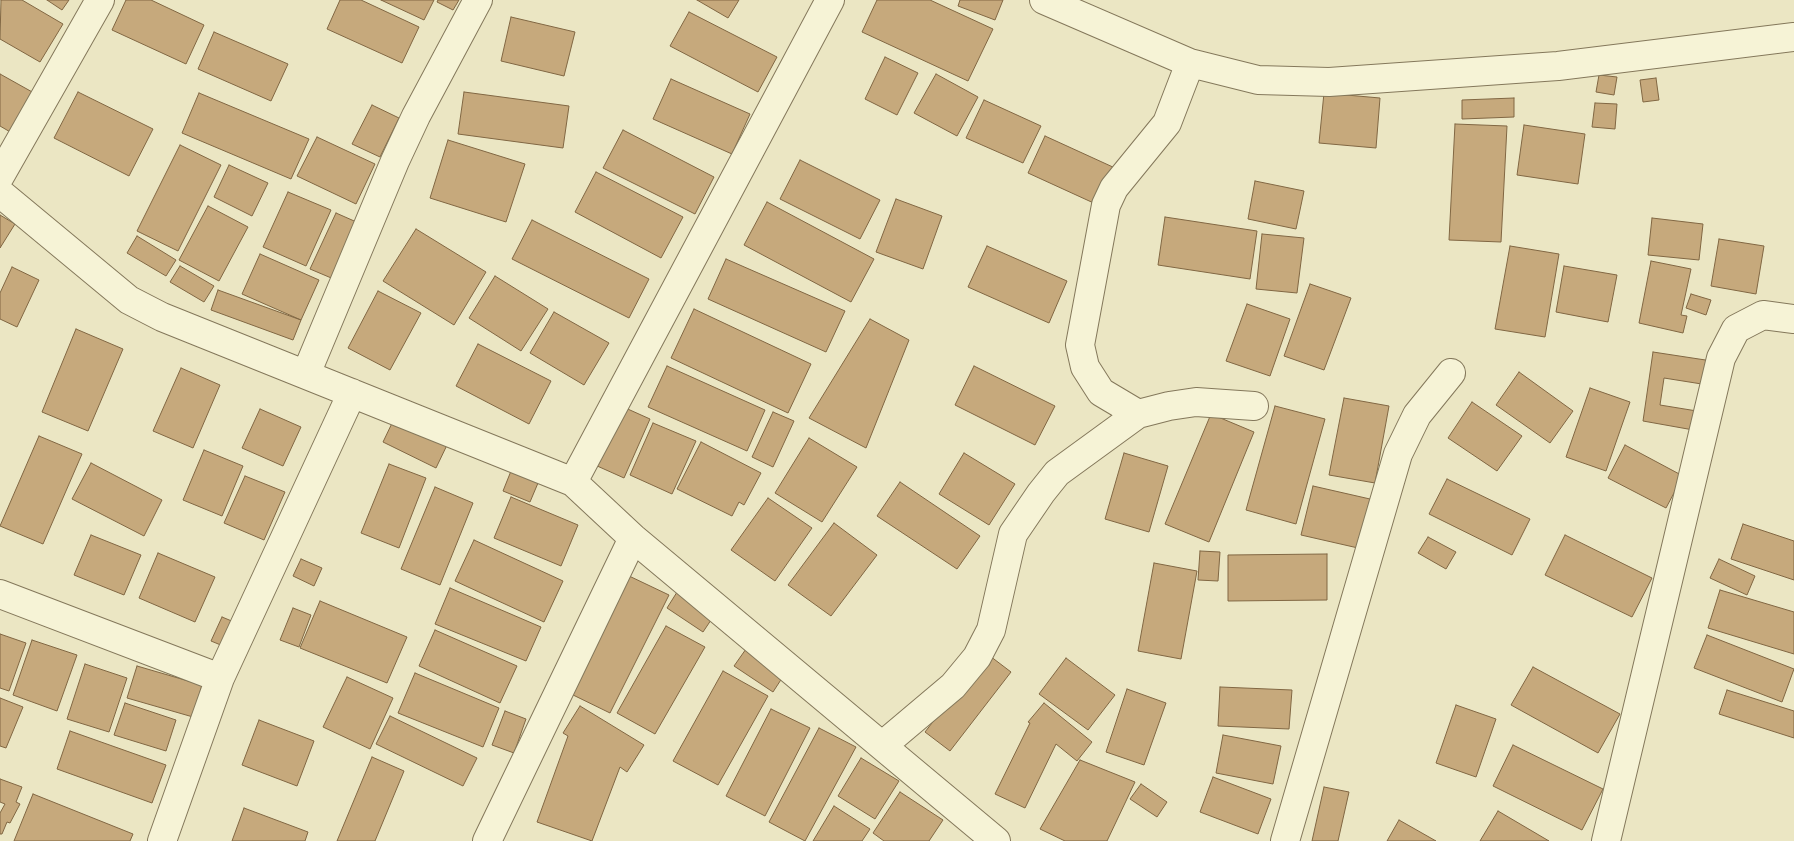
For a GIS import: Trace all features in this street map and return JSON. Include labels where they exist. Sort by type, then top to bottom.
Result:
[{"type":"street","points":[[0,176],[100,0]]},
{"type":"street","points":[[306,374],[395,161],[416,116],[478,0]]},
{"type":"street","points":[[573,482],[830,0]]},
{"type":"street","points":[[1044,0],[1190,64],[1258,80],[1329,82],[1558,66],[1794,37]]},
{"type":"street","points":[[1138,414],[1101,392],[1085,368],[1080,345],[1106,205],[1114,188],[1167,123],[1190,64]]},
{"type":"street","points":[[0,193],[130,300],[162,317],[573,482],[633,538],[996,841]]},
{"type":"street","points":[[1606,841],[1721,358],[1736,329],[1763,315],[1794,319]]},
{"type":"street","points":[[1285,841],[1398,454],[1417,415],[1451,373]]},
{"type":"street","points":[[162,841],[220,678],[352,393]]},
{"type":"street","points":[[883,745],[952,686],[978,657],[991,630],[1013,534],[1057,473],[1138,414],[1169,406],[1196,402],[1254,406]]},
{"type":"street","points":[[487,841],[633,538]]},
{"type":"street","points":[[0,594],[220,678]]},
{"type":"building","points":[[1,0],[22,0],[63,24],[40,62],[0,39]]},
{"type":"building","points":[[47,0],[69,0],[62,10]]},
{"type":"building","points":[[126,0],[151,0],[204,25],[186,64],[112,30]]},
{"type":"building","points":[[340,0],[361,0],[419,27],[402,63],[327,29]]},
{"type":"building","points":[[381,0],[434,0],[424,20]]},
{"type":"building","points":[[438,0],[459,0],[453,10],[437,2]]},
{"type":"building","points":[[697,0],[739,0],[728,18]]},
{"type":"building","points":[[877,0],[930,0],[993,29],[968,81],[862,32]]},
{"type":"building","points":[[960,0],[1003,0],[995,20],[958,6]]},
{"type":"building","points":[[689,12],[777,57],[758,92],[670,46]]},
{"type":"building","points":[[511,17],[575,32],[564,76],[501,61]]},
{"type":"building","points":[[214,32],[288,64],[271,101],[198,69]]},
{"type":"building","points":[[885,57],[918,73],[897,115],[865,99]]},
{"type":"building","points":[[0,74],[34,93],[12,133],[0,126]]},
{"type":"building","points":[[936,74],[978,97],[957,136],[914,113]]},
{"type":"building","points":[[1599,75],[1617,77],[1614,95],[1596,92]]},
{"type":"building","points":[[1656,78],[1659,100],[1643,102],[1640,80]]},
{"type":"building","points":[[671,79],[750,114],[732,154],[653,119]]},
{"type":"building","points":[[78,92],[153,129],[129,176],[54,138]]},
{"type":"building","points":[[464,92],[569,106],[563,148],[458,134]]},
{"type":"building","points":[[199,93],[309,139],[291,179],[182,133]]},
{"type":"building","points":[[1324,93],[1380,98],[1376,148],[1319,143]]},
{"type":"building","points":[[1514,98],[1514,117],[1462,119],[1462,100]]},
{"type":"building","points":[[984,100],[1041,126],[1023,163],[966,138]]},
{"type":"building","points":[[1595,103],[1617,104],[1615,129],[1592,127]]},
{"type":"building","points":[[372,105],[399,118],[380,157],[352,144]]},
{"type":"building","points":[[1455,124],[1507,126],[1501,242],[1449,240]]},
{"type":"building","points":[[1524,125],[1585,134],[1578,184],[1517,175]]},
{"type":"building","points":[[623,130],[714,177],[695,214],[603,168]]},
{"type":"building","points":[[1045,136],[1115,168],[1098,205],[1028,173]]},
{"type":"building","points":[[317,137],[375,164],[356,204],[297,176]]},
{"type":"building","points":[[448,140],[525,164],[506,222],[430,198]]},
{"type":"building","points":[[180,145],[221,165],[178,251],[137,231]]},
{"type":"building","points":[[800,160],[880,200],[860,239],[780,199]]},
{"type":"building","points":[[229,165],[268,183],[252,216],[214,197]]},
{"type":"building","points":[[596,172],[683,217],[661,258],[575,212]]},
{"type":"building","points":[[1255,181],[1304,191],[1296,229],[1248,219]]},
{"type":"building","points":[[288,192],[331,210],[306,266],[263,247]]},
{"type":"building","points":[[896,199],[942,216],[923,269],[876,252]]},
{"type":"building","points":[[767,202],[874,259],[851,302],[744,245]]},
{"type":"building","points":[[208,206],[248,227],[219,281],[179,260]]},
{"type":"building","points":[[336,213],[361,224],[336,280],[310,269]]},
{"type":"building","points":[[0,215],[15,224],[0,248]]},
{"type":"building","points":[[1165,217],[1257,231],[1250,279],[1158,265]]},
{"type":"building","points":[[1652,218],[1703,224],[1699,260],[1648,255]]},
{"type":"building","points":[[532,220],[649,279],[629,318],[512,259]]},
{"type":"building","points":[[416,229],[486,272],[454,325],[383,281]]},
{"type":"building","points":[[1262,234],[1304,238],[1297,293],[1256,289]]},
{"type":"building","points":[[137,236],[176,260],[166,276],[127,253]]},
{"type":"building","points":[[1719,239],[1764,246],[1756,294],[1711,286]]},
{"type":"building","points":[[987,246],[1067,281],[1049,323],[968,287]]},
{"type":"building","points":[[1510,246],[1559,254],[1545,337],[1495,329]]},
{"type":"building","points":[[260,254],[319,280],[301,320],[242,294]]},
{"type":"building","points":[[726,259],[845,311],[826,352],[708,299]]},
{"type":"building","points":[[1651,261],[1691,269],[1681,315],[1687,316],[1683,333],[1639,323]]},
{"type":"building","points":[[180,266],[214,286],[204,302],[170,282]]},
{"type":"building","points":[[1564,266],[1617,275],[1608,322],[1556,312]]},
{"type":"building","points":[[12,267],[39,280],[17,327],[0,319],[0,293]]},
{"type":"building","points":[[495,276],[548,309],[521,351],[469,318]]},
{"type":"building","points":[[1310,284],[1351,298],[1324,370],[1284,356]]},
{"type":"building","points":[[218,290],[301,320],[293,340],[211,310]]},
{"type":"building","points":[[378,291],[421,313],[390,370],[348,348]]},
{"type":"building","points":[[1691,294],[1711,300],[1706,315],[1686,308]]},
{"type":"building","points":[[1247,304],[1290,319],[1270,376],[1226,361]]},
{"type":"building","points":[[694,309],[811,364],[788,413],[671,358]]},
{"type":"building","points":[[554,312],[609,343],[584,385],[530,353]]},
{"type":"building","points":[[870,319],[909,340],[866,448],[809,418]]},
{"type":"building","points":[[76,329],[123,349],[88,431],[42,412]]},
{"type":"building","points":[[478,344],[551,381],[529,424],[456,386]]},
{"type":"building","points":[[1653,352],[1712,361],[1708,385],[1664,378],[1660,405],[1703,412],[1699,431],[1643,421]]},
{"type":"building","points":[[667,366],[765,410],[747,451],[648,407]]},
{"type":"building","points":[[974,366],[1055,406],[1035,445],[955,405]]},
{"type":"building","points":[[181,368],[220,385],[193,448],[153,431]]},
{"type":"building","points":[[1519,372],[1573,411],[1550,443],[1496,405]]},
{"type":"building","points":[[1590,388],[1630,402],[1606,471],[1566,457]]},
{"type":"building","points":[[1344,398],[1389,406],[1375,483],[1329,475]]},
{"type":"building","points":[[1472,402],[1522,436],[1497,471],[1448,438]]},
{"type":"building","points":[[621,406],[650,419],[624,478],[595,465]]},
{"type":"building","points":[[1275,406],[1325,419],[1296,524],[1246,510]]},
{"type":"building","points":[[260,409],[301,427],[283,466],[242,448]]},
{"type":"building","points":[[773,412],[794,421],[773,467],[752,457]]},
{"type":"building","points":[[1211,414],[1254,432],[1209,542],[1165,524]]},
{"type":"building","points":[[395,417],[448,443],[436,468],[383,442]]},
{"type":"building","points":[[653,423],[696,441],[672,494],[630,475]]},
{"type":"building","points":[[39,436],[82,454],[43,544],[0,526]]},
{"type":"building","points":[[809,438],[857,467],[822,522],[775,493]]},
{"type":"building","points":[[701,442],[761,473],[744,505],[739,502],[732,516],[677,489]]},
{"type":"building","points":[[1625,445],[1683,476],[1666,508],[1608,478]]},
{"type":"building","points":[[204,450],[243,466],[222,516],[183,500]]},
{"type":"building","points":[[964,453],[1015,484],[989,525],[939,494]]},
{"type":"building","points":[[1124,453],[1168,466],[1149,532],[1105,519]]},
{"type":"building","points":[[91,463],[162,500],[144,536],[72,499]]},
{"type":"building","points":[[389,464],[426,478],[399,548],[361,533]]},
{"type":"building","points":[[511,471],[538,483],[530,502],[503,491]]},
{"type":"building","points":[[245,476],[285,492],[264,540],[224,523]]},
{"type":"building","points":[[1447,479],[1530,519],[1512,555],[1429,514]]},
{"type":"building","points":[[900,482],[980,536],[957,569],[877,516]]},
{"type":"building","points":[[1313,486],[1370,499],[1358,548],[1301,535]]},
{"type":"building","points":[[435,487],[473,503],[440,585],[401,569]]},
{"type":"building","points":[[511,497],[578,525],[561,566],[494,538]]},
{"type":"building","points":[[768,498],[812,528],[775,581],[731,550]]},
{"type":"building","points":[[834,523],[877,555],[831,616],[788,585]]},
{"type":"building","points":[[1743,524],[1794,541],[1794,580],[1731,559]]},
{"type":"building","points":[[91,535],[141,555],[124,595],[74,575]]},
{"type":"building","points":[[1565,535],[1652,578],[1632,617],[1545,575]]},
{"type":"building","points":[[1428,537],[1456,552],[1446,569],[1418,553]]},
{"type":"building","points":[[474,540],[563,581],[544,622],[455,581]]},
{"type":"building","points":[[1200,551],[1220,552],[1218,581],[1198,580]]},
{"type":"building","points":[[158,553],[215,577],[195,622],[139,598]]},
{"type":"building","points":[[1327,554],[1327,600],[1228,601],[1228,555]]},
{"type":"building","points":[[301,559],[322,568],[314,586],[293,576]]},
{"type":"building","points":[[1719,559],[1755,576],[1747,595],[1710,578]]},
{"type":"building","points":[[1154,563],[1197,571],[1181,659],[1138,651]]},
{"type":"building","points":[[627,575],[669,595],[610,713],[569,693]]},
{"type":"building","points":[[450,588],[541,627],[526,661],[435,624]]},
{"type":"building","points":[[679,589],[715,614],[703,632],[667,608]]},
{"type":"building","points":[[1720,590],[1794,612],[1794,654],[1708,628]]},
{"type":"building","points":[[320,601],[407,637],[387,683],[300,648]]},
{"type":"building","points":[[293,608],[311,615],[299,647],[280,640]]},
{"type":"building","points":[[222,617],[239,624],[228,648],[211,641]]},
{"type":"building","points":[[666,626],[705,647],[655,734],[617,713]]},
{"type":"building","points":[[435,630],[517,666],[500,703],[419,666]]},
{"type":"building","points":[[0,634],[26,643],[9,691],[0,688]]},
{"type":"building","points":[[1707,635],[1794,669],[1782,702],[1694,668]]},
{"type":"building","points":[[32,640],[77,655],[57,711],[13,695]]},
{"type":"building","points":[[746,649],[784,675],[773,692],[734,666]]},
{"type":"building","points":[[986,653],[1011,672],[950,751],[925,732]]},
{"type":"building","points":[[1066,658],[1115,695],[1088,730],[1039,694]]},
{"type":"building","points":[[85,664],[127,678],[109,732],[67,719]]},
{"type":"building","points":[[137,666],[202,685],[193,717],[127,698]]},
{"type":"building","points":[[1533,667],[1620,714],[1598,753],[1511,705]]},
{"type":"building","points":[[723,671],[768,696],[718,785],[673,761]]},
{"type":"building","points":[[415,673],[499,708],[483,747],[398,713]]},
{"type":"building","points":[[347,677],[393,698],[370,749],[323,727]]},
{"type":"building","points":[[1220,687],[1292,690],[1289,729],[1218,726]]},
{"type":"building","points":[[1127,689],[1166,703],[1144,765],[1106,752]]},
{"type":"building","points":[[1727,690],[1794,711],[1794,738],[1719,714]]},
{"type":"building","points":[[0,698],[23,707],[6,748],[0,746]]},
{"type":"building","points":[[125,703],[176,720],[166,751],[114,735]]},
{"type":"building","points":[[1044,703],[1092,742],[1077,761],[1056,744],[1025,808],[995,794],[1030,723],[1028,722]]},
{"type":"building","points":[[1456,705],[1496,719],[1476,777],[1436,763]]},
{"type":"building","points":[[580,706],[644,745],[627,772],[620,767],[592,841],[537,822],[568,736],[563,733]]},
{"type":"building","points":[[771,709],[810,728],[765,816],[726,796]]},
{"type":"building","points":[[505,711],[526,719],[514,753],[492,745]]},
{"type":"building","points":[[390,716],[477,758],[463,786],[376,744]]},
{"type":"building","points":[[259,720],[314,741],[297,786],[242,765]]},
{"type":"building","points":[[819,728],[856,747],[805,841],[769,822]]},
{"type":"building","points":[[70,731],[166,765],[152,803],[57,769]]},
{"type":"building","points":[[1223,735],[1281,746],[1273,784],[1216,773]]},
{"type":"building","points":[[1513,745],[1603,789],[1582,830],[1493,786]]},
{"type":"building","points":[[372,757],[404,771],[375,841],[337,841]]},
{"type":"building","points":[[861,758],[899,781],[875,819],[838,796]]},
{"type":"building","points":[[1080,760],[1135,782],[1107,841],[1065,841],[1040,829]]},
{"type":"building","points":[[1213,777],[1271,799],[1258,834],[1200,812]]},
{"type":"building","points":[[0,779],[22,787],[16,802],[20,804],[10,823],[7,822],[2,834],[0,834],[0,813],[5,804],[0,802]]},
{"type":"building","points":[[1141,784],[1167,802],[1157,817],[1130,799]]},
{"type":"building","points":[[1324,787],[1349,792],[1338,841],[1312,841]]},
{"type":"building","points":[[900,792],[943,820],[929,841],[884,841],[873,833]]},
{"type":"building","points":[[33,794],[133,834],[130,841],[14,841]]},
{"type":"building","points":[[834,806],[870,829],[862,841],[813,841]]},
{"type":"building","points":[[244,808],[308,832],[305,841],[232,841]]},
{"type":"building","points":[[1498,811],[1549,841],[1480,841]]},
{"type":"building","points":[[1399,820],[1436,841],[1387,841]]}]
